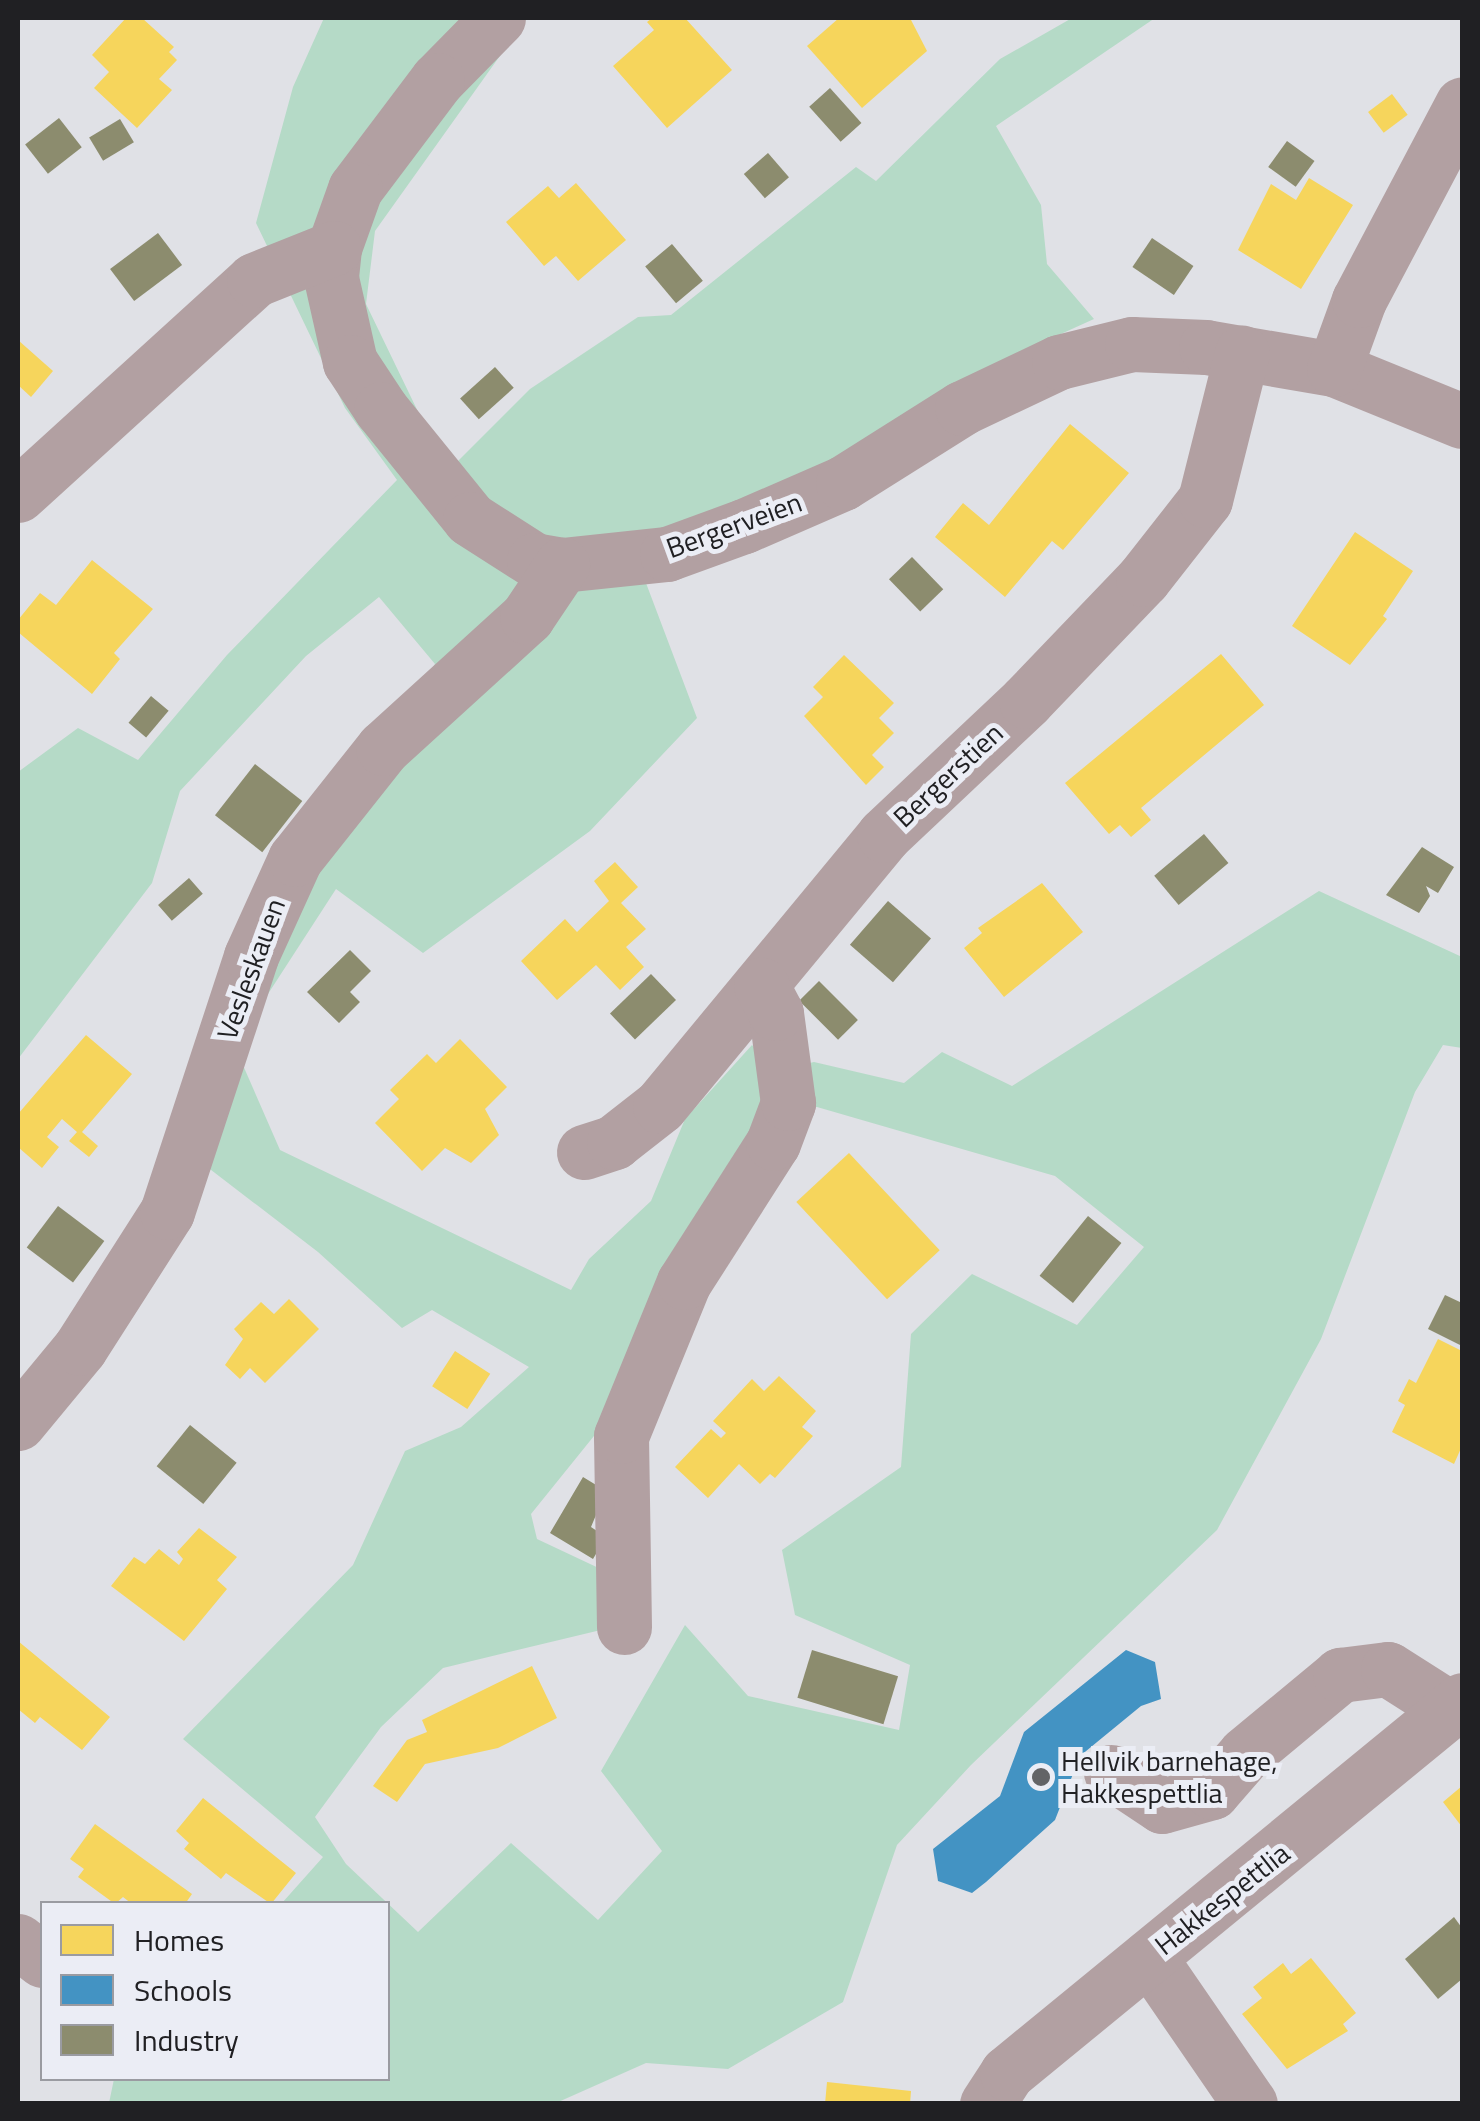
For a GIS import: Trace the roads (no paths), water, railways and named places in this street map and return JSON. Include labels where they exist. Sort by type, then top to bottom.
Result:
[{"type":"street","name":"Bergerveien","points":[[498,18],[386,142],[355,188],[334,248],[331,278],[350,362],[380,409],[470,519],[503,544],[562,566],[667,554],[844,483],[962,408],[1059,362],[1132,344],[1242,353],[1334,369],[1462,421]]},
{"type":"street","points":[[1334,369],[1359,300],[1462,105]]},
{"type":"street","points":[[18,495],[254,280],[334,248]]},
{"type":"street","name":"Bergerstien","points":[[584,1152],[614,1142],[660,1106],[884,835],[1026,702],[1143,579],[1205,500],[1242,353]]},
{"type":"street","name":"Vesleskauen","points":[[18,1423],[80,1348],[167,1212],[251,956],[295,860],[383,748],[527,617],[562,566]]},
{"type":"street","points":[[624,1627],[622,1436],[684,1282],[773,1143],[788,1103],[776,1013],[760,985]]},
{"type":"street","points":[[1111,1772],[1162,1806],[1212,1792],[1245,1754],[1340,1676],[1388,1669],[1457,1705]]},
{"type":"street","name":"Hakkespettlia","points":[[987,2104],[1007,2074],[1457,1705]]},
{"type":"street","points":[[18,1942],[40,1958]]},
{"type":"street","points":[[1149,1957],[1250,2104]]},
{"type":"place","name":"Hellvik barnehage, Hakkespettlia","points":[[1041,1777]]}]
